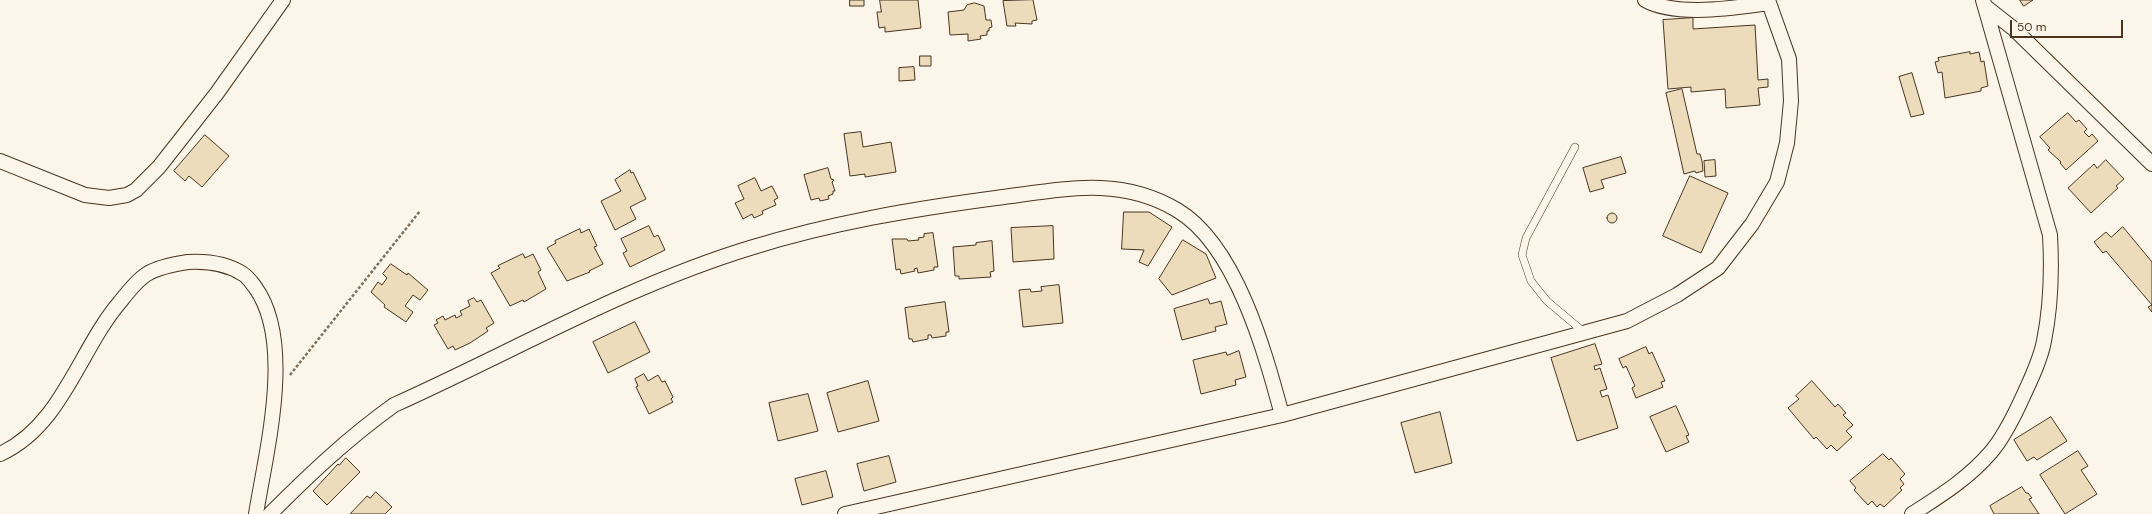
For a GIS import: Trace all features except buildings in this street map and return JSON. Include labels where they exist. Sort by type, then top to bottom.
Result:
[{"type":"street","points":[[0,161],[85,195],[109,198],[126,195],[136,190],[159,167],[217,93],[283,0]]},
{"type":"street","points":[[846,514],[1282,415],[1627,321],[1677,295],[1718,268],[1752,224],[1777,182],[1787,143],[1790,101],[1789,59],[1769,2],[1724,9],[1692,9],[1652,4],[1645,0]]},
{"type":"street","points":[[1985,4],[2014,29],[2152,164]]},
{"type":"street","points":[[1912,514],[1958,484],[1991,452],[2013,418],[2030,381],[2044,342],[2050,295],[2052,258],[2050,235],[1985,4]]},
{"type":"street","points":[[270,514],[319,465],[352,436],[394,405],[670,276],[748,248],[809,230],[894,214],[1080,187],[1121,188],[1153,199],[1178,211],[1198,226],[1226,262],[1243,297],[1274,386],[1282,415]]},
{"type":"street","points":[[0,454],[24,438],[48,416],[65,392],[106,317],[129,290],[148,274],[177,264],[200,261],[229,265],[247,276],[264,299],[272,332],[276,362],[274,394],[256,514]]},
{"type":"lane","points":[[1575,147],[1526,238],[1522,255],[1531,281],[1547,301],[1585,333]]},
{"type":"path","points":[[289,376],[420,211]]}]
